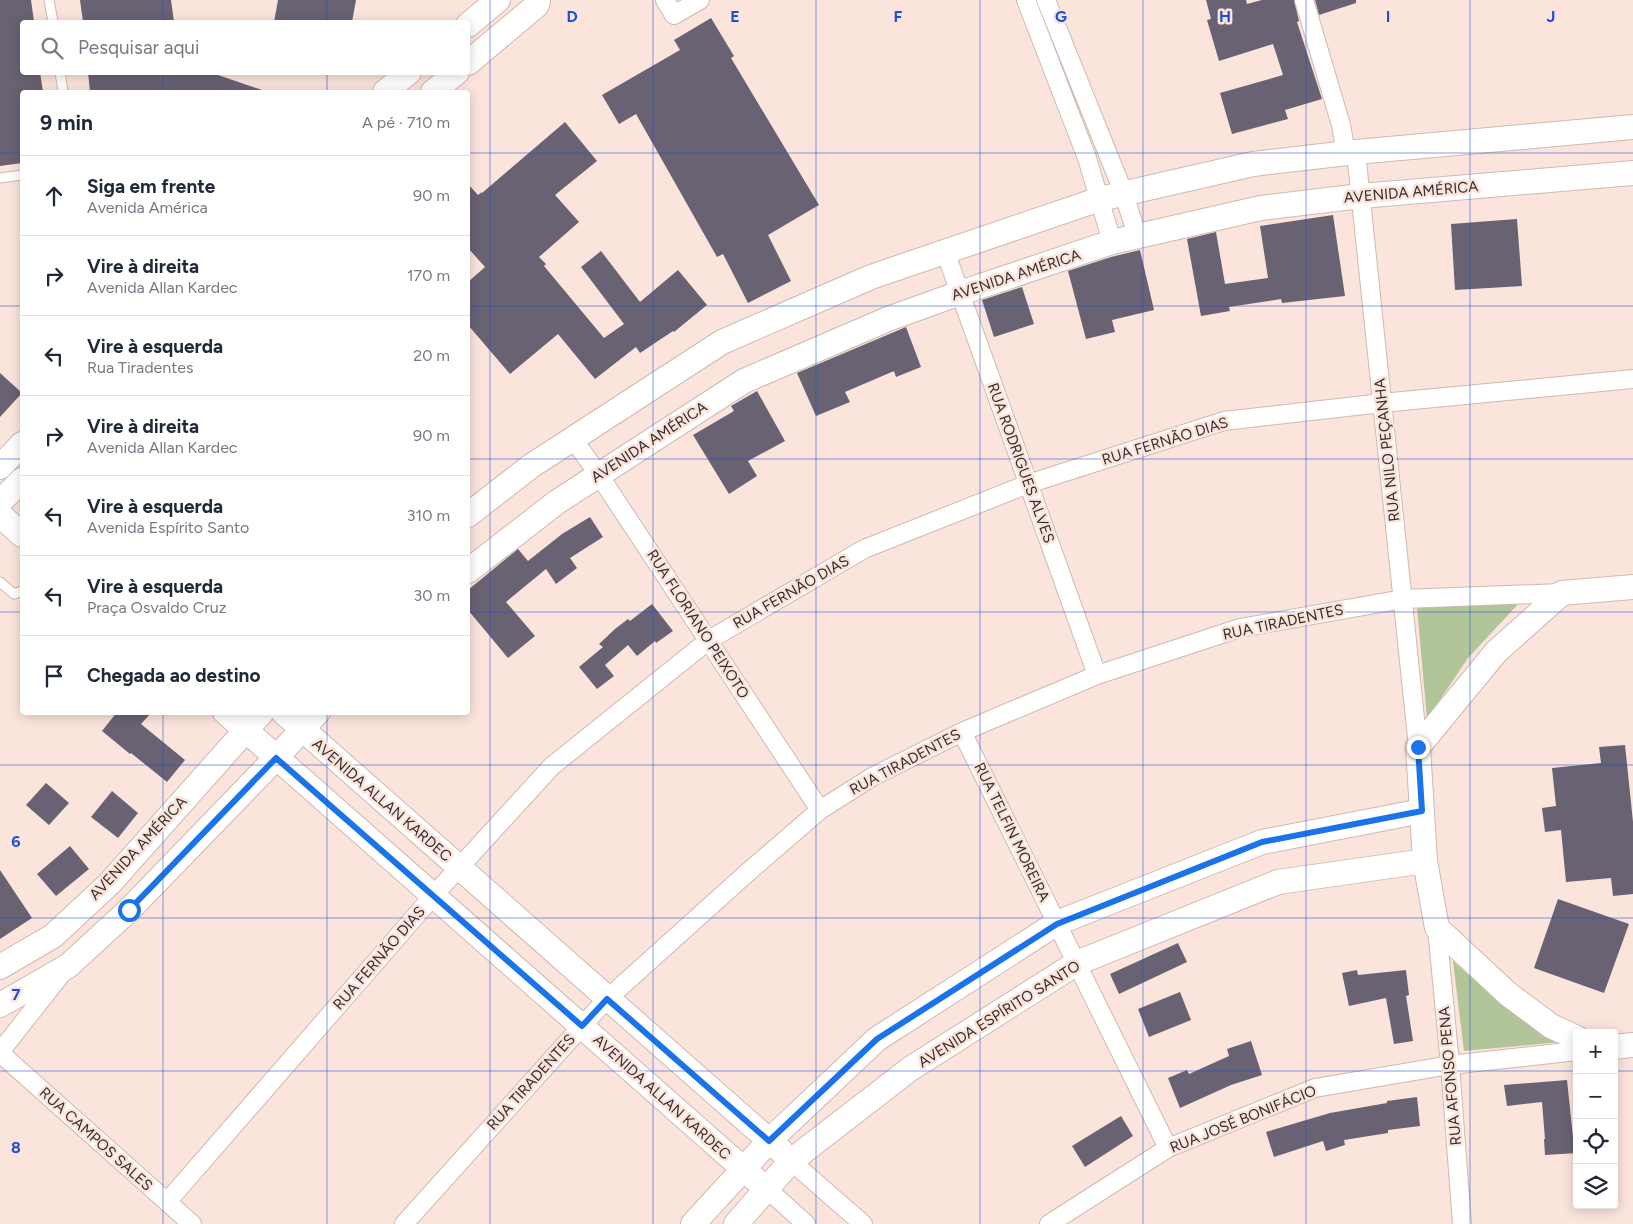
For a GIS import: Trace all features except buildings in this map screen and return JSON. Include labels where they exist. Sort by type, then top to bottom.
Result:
[{"type":"main road","points":[[470,22],[498,0]]},
{"type":"main road","points":[[470,61],[537,3]]},
{"type":"main road","points":[[390,90],[406,75]]},
{"type":"main road","points":[[435,90],[453,75]]},
{"type":"main road","points":[[470,513],[531,466],[722,342],[871,278],[1100,199],[1253,164],[1633,127]]},
{"type":"main road","name":"AVENIDA AMÉRICA","points":[[470,569],[557,502],[744,381],[888,319],[960,293],[1112,242],[1261,208],[1361,196],[1633,173]]},
{"type":"main road","points":[[20,446],[1,464],[20,479]]},
{"type":"main road","points":[[0,502],[20,483]]},
{"type":"main road","points":[[0,515],[20,533]]},
{"type":"main road","points":[[1573,1036],[1551,1026],[1508,994],[1437,928],[1425,861],[1418,747],[1496,652],[1562,593],[1633,587]]},
{"type":"main road","name":"AVENIDA ALLAN KARDEC","points":[[228,715],[766,1189]]},
{"type":"main road","name":"AVENIDA AMÉRICA","points":[[0,967],[53,936],[110,883],[259,715]]},
{"type":"main road","name":"AVENIDA ALLAN KARDEC","points":[[286,715],[791,1161]]},
{"type":"main road","points":[[0,1005],[68,966],[129,910],[315,715]]},
{"type":"main road","points":[[693,1224],[769,1141],[877,1039],[1057,924],[1262,842],[1422,811]]},
{"type":"main road","name":"AVENIDA ESPÍRITO SANTO","points":[[736,1224],[791,1161],[910,1069],[1077,963],[1278,882],[1425,861]]},
{"type":"main road","points":[[1618,1047],[1633,1045]]},
{"type":"street","points":[[665,0],[674,15],[700,0]]},
{"type":"street","points":[[1026,0],[1087,158],[1112,242]]},
{"type":"street","points":[[1046,0],[1124,194],[1137,236]]},
{"type":"street","name":"RUA NILO PEÇANHA","points":[[1304,0],[1351,153],[1361,196],[1418,747]]},
{"type":"street","name":"RUA RODRIGUES ALVES","points":[[945,251],[1097,675]]},
{"type":"street","name":"RUA FERNÃO DIAS","points":[[167,1202],[434,896],[552,766],[708,640],[864,549],[1028,484],[1224,421],[1382,403],[1633,379]]},
{"type":"street","name":"RUA FLORIANO PEIXOTO","points":[[574,439],[820,810]]},
{"type":"street","name":"RUA TIRADENTES","points":[[404,1224],[607,999],[820,810],[872,777],[962,732],[1097,675],[1240,628],[1403,599],[1562,593]]},
{"type":"street","name":"RUA TELFIN MOREIRA","points":[[962,732],[1168,1148]]},
{"type":"street","name":"RUA AFONSO PENA","points":[[1437,928],[1462,1224]]},
{"type":"street","points":[[0,1053],[68,966]]},
{"type":"street","name":"RUA JOSÉ BONIFÁCIO","points":[[1049,1224],[1168,1148],[1316,1088],[1450,1065],[1573,1051]]},
{"type":"street","name":"RUA CAMPOS SALES","points":[[0,1053],[192,1224]]},
{"type":"street","name":"AVENIDA ALLAN KARDEC","points":[[791,1161],[863,1224]]},
{"type":"street","name":"AVENIDA ALLAN KARDEC","points":[[766,1189],[806,1224]]},
{"type":"lane","points":[[50,0],[53,20]]},
{"type":"lane","points":[[60,75],[63,90]]},
{"type":"lane","points":[[0,178],[20,175]]},
{"type":"lane","points":[[0,582],[14,594],[20,592]]},
{"type":"green space","points":[[1521,601],[1468,658],[1427,719],[1417,607]]},
{"type":"green space","points":[[1453,961],[1505,1006],[1560,1042],[1464,1051]]},
{"type":"route","points":[[129,910],[276,758],[582,1026],[607,999],[769,1141],[877,1039],[1057,924],[1262,842],[1422,811],[1418,747]]}]
